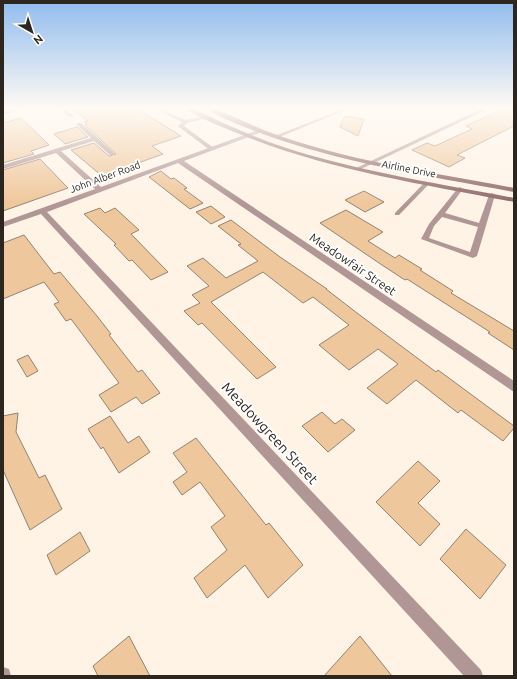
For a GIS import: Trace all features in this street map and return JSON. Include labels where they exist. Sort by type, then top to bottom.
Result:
[{"type":"main road","name":"Airline Drive","points":[[262,141],[311,157],[357,169],[514,200]]},
{"type":"main road","name":"Airline Drive","points":[[287,141],[316,150],[371,163],[514,190]]},
{"type":"street","points":[[3,167],[87,141]]},
{"type":"street","points":[[98,141],[112,154]]},
{"type":"street","name":"John Alber Road","points":[[3,225],[235,141]]},
{"type":"street","points":[[357,169],[418,141]]},
{"type":"street","points":[[57,151],[100,190]]},
{"type":"street","name":"Meadowfair Street","points":[[179,161],[514,387]]},
{"type":"street","name":"Meadowgreen Street","points":[[42,210],[475,676]]},
{"type":"lane","points":[[201,141],[212,149]]},
{"type":"lane","points":[[398,214],[427,183]]},
{"type":"lane","points":[[460,190],[431,225],[425,239],[473,256],[492,195]]},
{"type":"lane","points":[[441,214],[482,226]]},
{"type":"building","points":[[3,141],[45,141],[49,145],[31,151],[34,154],[3,163]]},
{"type":"building","points":[[61,141],[76,141],[65,144]]},
{"type":"building","points":[[102,141],[167,141],[152,146],[163,154],[102,176],[71,150],[94,143],[109,156],[116,154]]},
{"type":"building","points":[[447,141],[485,141],[457,155],[465,158],[449,167],[412,150],[427,143],[435,146]]},
{"type":"building","points":[[40,159],[68,188],[3,211],[3,170]]},
{"type":"building","points":[[161,171],[171,179],[174,178],[187,188],[184,189],[203,203],[190,209],[149,177]]},
{"type":"building","points":[[364,191],[384,202],[365,212],[345,200]]},
{"type":"building","points":[[211,206],[225,217],[211,224],[196,212]]},
{"type":"building","points":[[100,208],[105,213],[115,208],[139,230],[131,234],[168,272],[151,280],[132,260],[129,261],[114,245],[116,244],[84,214]]},
{"type":"building","points":[[346,210],[383,232],[368,241],[395,258],[399,255],[422,269],[420,270],[453,291],[451,293],[514,331],[514,350],[488,333],[490,332],[407,279],[405,280],[320,223]]},
{"type":"building","points":[[231,220],[280,257],[327,289],[436,372],[438,370],[514,426],[514,428],[503,441],[461,410],[458,413],[416,380],[387,404],[367,388],[398,364],[378,349],[349,370],[319,345],[349,325],[313,297],[303,303],[263,272],[211,302],[276,367],[257,379],[202,323],[198,325],[184,311],[200,303],[192,295],[209,286],[187,266],[203,258],[226,278],[258,261],[238,245],[241,244],[218,226]]},
{"type":"building","points":[[24,235],[54,274],[60,272],[97,316],[111,334],[109,335],[138,372],[142,370],[160,393],[142,404],[136,397],[111,412],[99,395],[119,383],[71,319],[66,321],[54,304],[59,302],[44,282],[3,299],[3,243]]},
{"type":"building","points":[[28,355],[38,371],[27,377],[17,360]]},
{"type":"building","points":[[322,412],[335,424],[342,419],[355,430],[328,452],[302,426]]},
{"type":"building","points":[[18,413],[16,432],[39,478],[45,475],[62,509],[30,530],[3,470],[3,416]]},
{"type":"building","points":[[110,416],[128,443],[139,436],[150,452],[119,473],[103,447],[101,449],[88,429]]},
{"type":"building","points":[[196,438],[266,525],[269,523],[303,565],[268,598],[245,565],[207,598],[194,578],[227,550],[211,527],[225,516],[200,482],[182,495],[173,482],[187,472],[173,453]]},
{"type":"building","points":[[418,461],[440,481],[418,503],[440,524],[420,546],[376,502]]},
{"type":"building","points":[[466,529],[506,565],[480,599],[440,559]]},
{"type":"building","points":[[80,532],[90,551],[56,575],[47,555]]},
{"type":"building","points":[[129,636],[150,676],[98,676],[93,666]]},
{"type":"building","points":[[360,636],[392,676],[324,676]]}]
